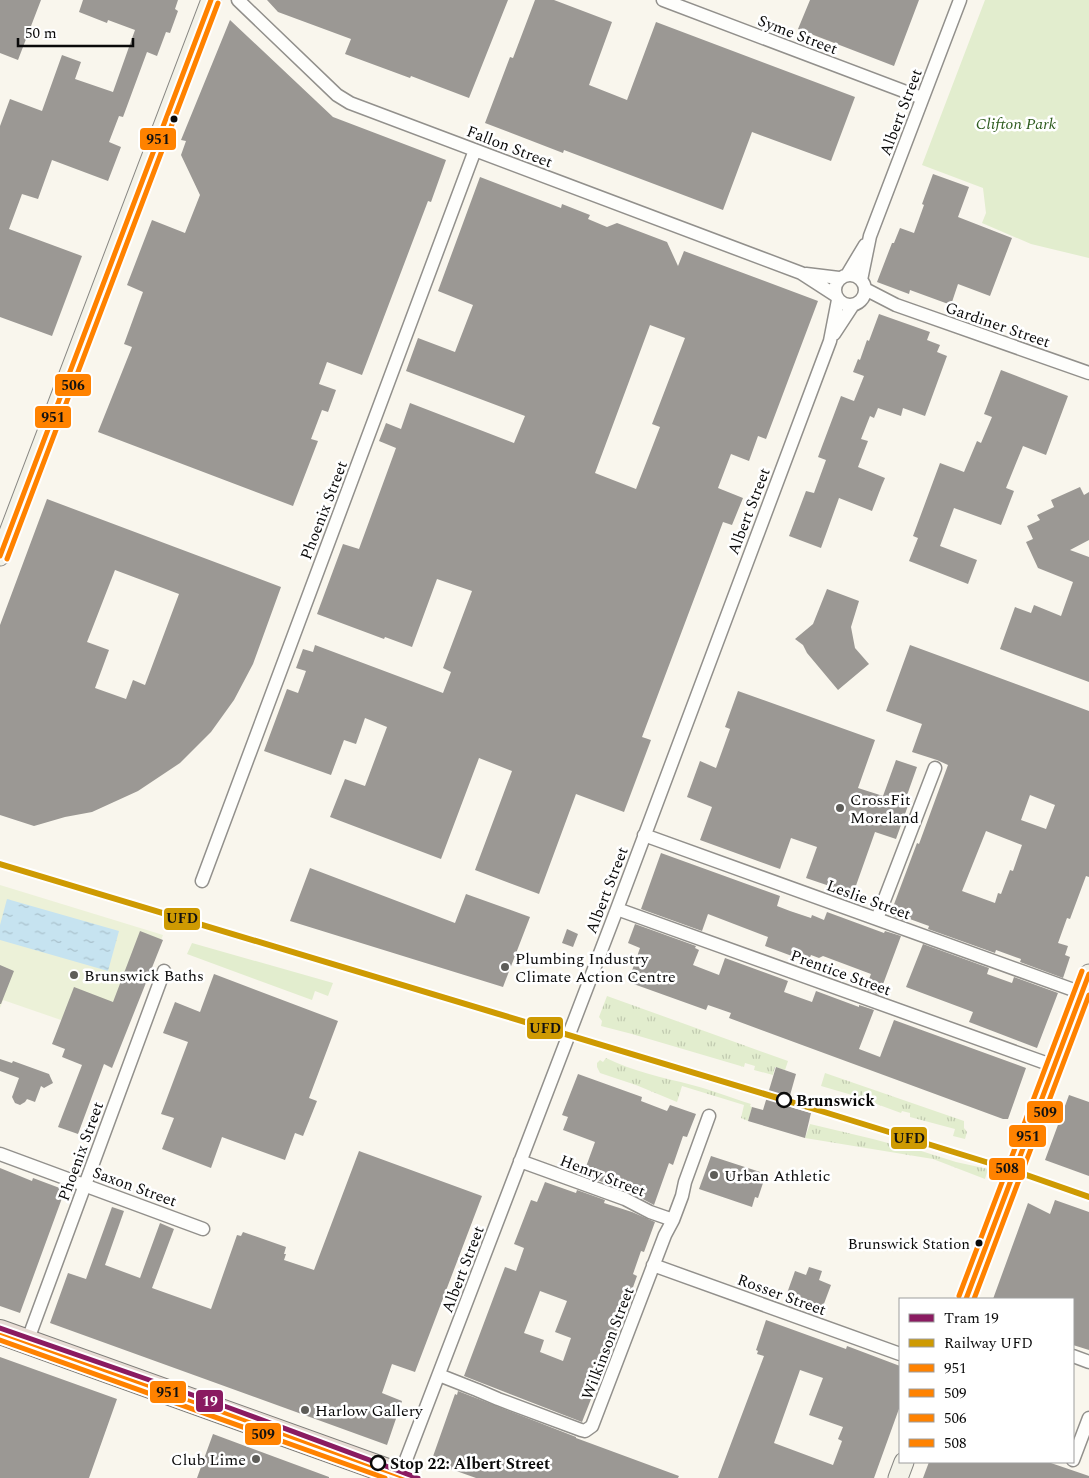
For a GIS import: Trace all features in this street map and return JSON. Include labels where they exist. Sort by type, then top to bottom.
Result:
[{"type":"highway","points":[[0,1332],[402,1477]]},
{"type":"street","points":[[0,556],[211,0]]},
{"type":"street","name":"Fallon Street","points":[[238,0],[343,99],[395,121],[801,273],[837,297]]},
{"type":"street","name":"Syme Street","points":[[663,0],[922,98]]},
{"type":"street","name":"Albert Street","points":[[402,1477],[830,341],[860,293],[870,236],[960,0]]},
{"type":"street","name":"Phoenix Street","points":[[202,881],[475,150]]},
{"type":"street","name":"Albert Street","points":[[843,277],[870,236]]},
{"type":"street","name":"Fallon Street","points":[[801,273],[843,277]]},
{"type":"street","points":[[855,275],[860,293],[845,304],[837,297],[835,286],[843,277],[855,275]]},
{"type":"street","name":"Gardiner Street","points":[[860,293],[1089,373]]},
{"type":"street","name":"Albert Street","points":[[830,341],[837,297]]},
{"type":"street","points":[[877,919],[935,768]]},
{"type":"street","name":"Leslie Street","points":[[644,835],[1082,993]]},
{"type":"street","name":"Prentice Street","points":[[617,908],[1054,1066]]},
{"type":"street","name":"Phoenix Street","points":[[27,1342],[164,971]]},
{"type":"street","points":[[966,1298],[1089,974]]},
{"type":"street","name":"Wilkinson Street","points":[[439,1375],[581,1430],[585,1431],[588,1429],[594,1422],[653,1265],[673,1220],[709,1116]]},
{"type":"street","name":"Saxon Street","points":[[0,1154],[203,1228]]},
{"type":"street","name":"Henry Street","points":[[520,1161],[625,1199],[650,1212],[673,1220]]},
{"type":"street","name":"Rosser Street","points":[[653,1265],[899,1354]]},
{"type":"street","points":[[1074,1356],[1089,1362]]},
{"type":"street","points":[[1074,1457],[1089,1418]]},
{"type":"street","points":[[898,1478],[904,1463]]},
{"type":"green space","name":"Clifton Park","points":[[985,0],[1089,0],[1089,258],[1031,244],[982,223],[986,213],[983,188],[922,165]]},
{"type":"green space","name":"Brunswick Baths","points":[[0,885],[163,935],[121,1044],[61,1020],[3,1000],[0,1008]]},
{"type":"green space","points":[[192,943],[333,983],[328,996],[315,991],[312,1000],[187,954]]},
{"type":"green space","points":[[607,996],[788,1061],[785,1070],[775,1067],[773,1075],[754,1070],[755,1066],[745,1063],[744,1067],[601,1026],[602,1021],[599,1017]]},
{"type":"green space","points":[[606,1058],[638,1071],[699,1087],[751,1104],[750,1106],[752,1107],[748,1121],[741,1118],[744,1105],[682,1086],[677,1102],[600,1073],[597,1063],[600,1060],[603,1062]]},
{"type":"green space","points":[[825,1073],[964,1121],[964,1128],[967,1132],[965,1139],[953,1136],[955,1129],[910,1117],[910,1113],[902,1111],[901,1113],[821,1086]]},
{"type":"green space","points":[[810,1124],[988,1169],[985,1179],[933,1159],[805,1138]]},
{"type":"water","points":[[7,899],[119,931],[108,971],[0,940],[0,925]]},
{"type":"building","points":[[0,0],[41,0],[18,60],[0,53]]},
{"type":"building","points":[[83,0],[178,0],[175,9],[178,11],[170,33],[166,32],[157,56],[147,52],[123,117],[119,116],[109,142],[121,147],[108,181],[52,160],[38,199],[22,194],[9,229],[82,256],[52,336],[0,317],[0,126],[10,99],[42,111],[62,55],[81,62],[75,79],[113,92],[135,30],[108,20],[107,23],[79,12]]},
{"type":"building","points":[[267,0],[508,0],[469,98],[345,54],[351,39],[278,12]]},
{"type":"building","points":[[535,0],[554,0],[612,22],[589,85],[627,100],[656,22],[855,97],[831,161],[752,132],[723,210],[564,150],[563,153],[485,123],[510,57],[513,58]]},
{"type":"building","points":[[810,0],[919,0],[894,66],[798,29]]},
{"type":"building","points":[[230,20],[333,117],[446,160],[431,202],[428,201],[362,375],[327,362],[319,384],[336,390],[328,412],[322,410],[311,439],[318,441],[293,506],[98,432],[132,347],[124,344],[143,292],[127,285],[152,220],[185,233],[200,195],[181,155],[186,141],[181,140]]},
{"type":"building","points":[[933,174],[969,187],[958,217],[1012,238],[990,296],[958,284],[951,305],[910,290],[909,294],[877,282],[900,228],[914,233]]},
{"type":"building","points":[[480,177],[561,208],[562,204],[590,215],[588,219],[607,227],[617,223],[667,242],[678,266],[684,251],[818,301],[766,439],[758,436],[749,461],[731,454],[718,488],[743,498],[732,525],[723,522],[642,737],[651,740],[624,812],[576,794],[539,894],[475,870],[512,771],[479,758],[441,859],[330,817],[345,779],[365,786],[387,727],[365,718],[356,744],[344,740],[331,775],[264,751],[287,689],[298,693],[306,671],[296,668],[303,649],[313,652],[315,645],[443,693],[451,672],[443,668],[472,591],[437,579],[412,647],[385,637],[384,639],[317,614],[343,544],[359,549],[396,448],[379,441],[386,423],[401,429],[410,403],[514,443],[525,416],[406,371],[418,338],[455,352],[473,305],[438,291]],"holes":[[[650,325],[685,338],[652,424],[660,427],[636,489],[595,473]]]},
{"type":"building","points":[[879,314],[930,332],[927,340],[940,345],[937,352],[947,356],[925,416],[903,408],[901,416],[878,408],[874,418],[870,416],[861,439],[868,441],[858,467],[885,478],[872,511],[839,498],[821,548],[789,536],[806,491],[814,493],[826,460],[818,457],[841,396],[854,401],[864,376],[853,372],[858,359],[860,360],[867,340],[869,341]]},
{"type":"building","points":[[1001,370],[1068,396],[1046,455],[1023,446],[1006,488],[1014,491],[1001,525],[954,508],[940,546],[977,560],[968,584],[909,561],[918,538],[913,536],[940,463],[964,472],[977,441],[981,443],[992,417],[984,414]]},
{"type":"building","points":[[1080,487],[1084,495],[1089,492],[1089,540],[1070,550],[1089,557],[1089,682],[1000,649],[1015,607],[1031,613],[1034,605],[1061,616],[1073,582],[1038,568],[1026,542],[1033,539],[1027,526],[1040,520],[1037,515],[1054,507],[1051,500]]},
{"type":"building","points":[[47,499],[281,587],[253,664],[234,700],[211,732],[180,763],[138,791],[92,812],[34,826],[0,815],[0,625]],"holes":[[[115,570],[179,594],[145,685],[133,680],[126,699],[95,688],[109,650],[87,642]]]},
{"type":"building","points":[[827,589],[859,601],[851,627],[855,648],[869,664],[838,690],[807,653],[803,645],[795,639],[813,624]]},
{"type":"building","points":[[910,645],[1089,711],[1089,877],[1086,876],[1070,919],[1067,918],[1058,943],[1068,946],[1065,955],[1070,957],[1063,978],[1020,962],[1021,959],[996,950],[995,953],[928,929],[929,926],[907,918],[906,921],[890,915],[948,765],[912,752],[922,724],[886,711]],"holes":[[[1030,795],[1055,805],[1046,829],[1021,820]],[[986,831],[1022,845],[1013,871],[1010,870],[1001,894],[998,893],[995,903],[962,891]]]},
{"type":"building","points":[[738,691],[875,740],[858,788],[883,796],[896,760],[917,767],[906,798],[910,800],[896,839],[875,832],[853,894],[806,878],[817,847],[791,838],[780,869],[700,840],[712,807],[687,797],[700,761],[716,768],[730,729],[725,727]]},
{"type":"building","points":[[661,853],[780,896],[777,906],[790,911],[811,918],[812,915],[824,920],[827,912],[884,933],[885,931],[901,936],[879,995],[865,989],[871,974],[823,956],[819,958],[811,955],[808,962],[765,946],[768,937],[708,914],[702,931],[641,909]]},
{"type":"building","points":[[310,868],[455,923],[466,894],[530,917],[503,987],[290,921]]},
{"type":"building","points":[[635,924],[696,946],[695,948],[699,950],[693,965],[719,975],[725,958],[788,981],[784,992],[812,1002],[816,991],[859,1007],[859,1005],[874,1010],[859,1049],[880,1057],[894,1020],[1026,1068],[1008,1119],[1003,1119],[729,1018],[731,1013],[708,1005],[706,1010],[628,982],[640,948],[628,943]]},
{"type":"building","points":[[567,929],[578,934],[573,947],[562,943]]},
{"type":"building","points":[[140,931],[163,940],[112,1068],[104,1064],[78,1134],[58,1127],[82,1065],[62,1057],[65,1049],[52,1044],[74,987],[113,1002]]},
{"type":"building","points":[[923,944],[989,968],[987,974],[1012,983],[1014,977],[1058,993],[1037,1048],[969,1022],[973,1012],[906,987]]},
{"type":"building","points":[[0,965],[14,971],[1,1004],[0,1004]]},
{"type":"building","points":[[214,974],[338,1021],[309,1098],[317,1101],[303,1136],[295,1133],[285,1160],[222,1137],[211,1168],[162,1149],[174,1118],[161,1114],[188,1042],[163,1033],[175,1002],[200,1012]]},
{"type":"building","points":[[0,1059],[12,1063],[13,1061],[49,1074],[53,1083],[44,1088],[41,1086],[35,1102],[27,1099],[20,1105],[15,1103],[12,1097],[19,1078],[0,1071]]},
{"type":"building","points":[[776,1067],[796,1074],[787,1106],[811,1113],[805,1138],[748,1121],[752,1107],[763,1110]]},
{"type":"building","points":[[578,1074],[642,1097],[641,1101],[667,1111],[670,1105],[696,1114],[687,1137],[683,1136],[673,1165],[669,1163],[654,1205],[637,1196],[639,1190],[613,1180],[611,1185],[583,1175],[595,1142],[563,1130],[568,1117],[562,1115]]},
{"type":"building","points":[[1069,1095],[1089,1102],[1089,1176],[1045,1160]]},
{"type":"building","points":[[359,1151],[482,1196],[415,1372],[392,1364],[382,1393],[402,1401],[387,1445],[50,1323],[68,1273],[86,1279],[112,1207],[124,1211],[105,1265],[140,1278],[160,1223],[174,1229],[152,1288],[211,1309],[237,1235],[241,1236],[243,1232],[286,1247],[284,1260],[314,1270]]},
{"type":"building","points":[[711,1156],[766,1174],[758,1198],[755,1197],[752,1207],[699,1189]]},
{"type":"building","points":[[0,1168],[32,1181],[33,1178],[65,1190],[20,1313],[0,1306]]},
{"type":"building","points":[[545,1182],[576,1193],[577,1190],[605,1200],[604,1203],[655,1222],[644,1252],[641,1251],[633,1274],[637,1276],[617,1332],[612,1330],[599,1365],[595,1363],[584,1390],[593,1394],[582,1422],[464,1376],[505,1267],[516,1271],[524,1248],[514,1244],[531,1200],[537,1202]],"holes":[[[540,1291],[567,1301],[555,1332],[571,1338],[563,1361],[540,1352],[544,1340],[524,1333]]]},
{"type":"building","points":[[1055,1200],[1089,1212],[1089,1350],[1074,1345],[1074,1298],[993,1298],[1028,1203],[1050,1214]]},
{"type":"building","points":[[809,1267],[822,1271],[819,1280],[831,1285],[822,1309],[786,1296],[795,1271],[806,1275]]},
{"type":"building","points":[[766,1320],[846,1349],[847,1346],[899,1366],[899,1409],[874,1478],[718,1478],[764,1356],[757,1354],[758,1351],[756,1350]],"holes":[[[800,1370],[823,1378],[809,1415],[843,1427],[838,1439],[842,1441],[833,1465],[774,1443]]]},
{"type":"building","points":[[0,1357],[117,1399],[89,1478],[0,1478]]},
{"type":"building","points":[[458,1391],[576,1438],[679,1476],[678,1478],[476,1478],[431,1462],[455,1394],[457,1395]]},
{"type":"building","points":[[213,1434],[329,1477],[329,1478],[197,1478]]},
{"type":"building","points":[[929,1463],[1051,1463],[1089,1476],[1089,1478],[923,1478]]},
{"type":"tram line","name":"19","points":[[0,1328],[227,1407],[418,1478]]},
{"type":"rail line","name":"UFD","points":[[0,864],[821,1111],[1015,1171],[1089,1197]]},
{"type":"transit line","name":"951","points":[[0,556],[211,0]]},
{"type":"transit line","name":"506","points":[[7,559],[218,3]]},
{"type":"transit line","name":"508","points":[[959,1296],[1082,971]]},
{"type":"transit line","name":"951","points":[[966,1298],[1089,974]]},
{"type":"transit line","name":"509","points":[[974,1298],[1089,995]]},
{"type":"transit line","name":"951","points":[[0,1332],[407,1478]]},
{"type":"transit line","name":"509","points":[[0,1340],[385,1478]]},
{"type":"place","name":"CrossFit Moreland","points":[[840,808]]},
{"type":"place","name":"Plumbing Industry Climate Action Centre","points":[[505,967]]},
{"type":"place","name":"Brunswick Baths","points":[[74,975]]},
{"type":"place","name":"Brunswick","points":[[784,1100]]},
{"type":"place","name":"Urban Athletic","points":[[714,1175]]},
{"type":"place","name":"Brunswick Station","points":[[979,1243]]},
{"type":"place","name":"Harlow Gallery","points":[[305,1410]]},
{"type":"place","name":"Club Lime","points":[[256,1459]]},
{"type":"place","name":"Stop 22: Albert Street","points":[[378,1463]]}]
